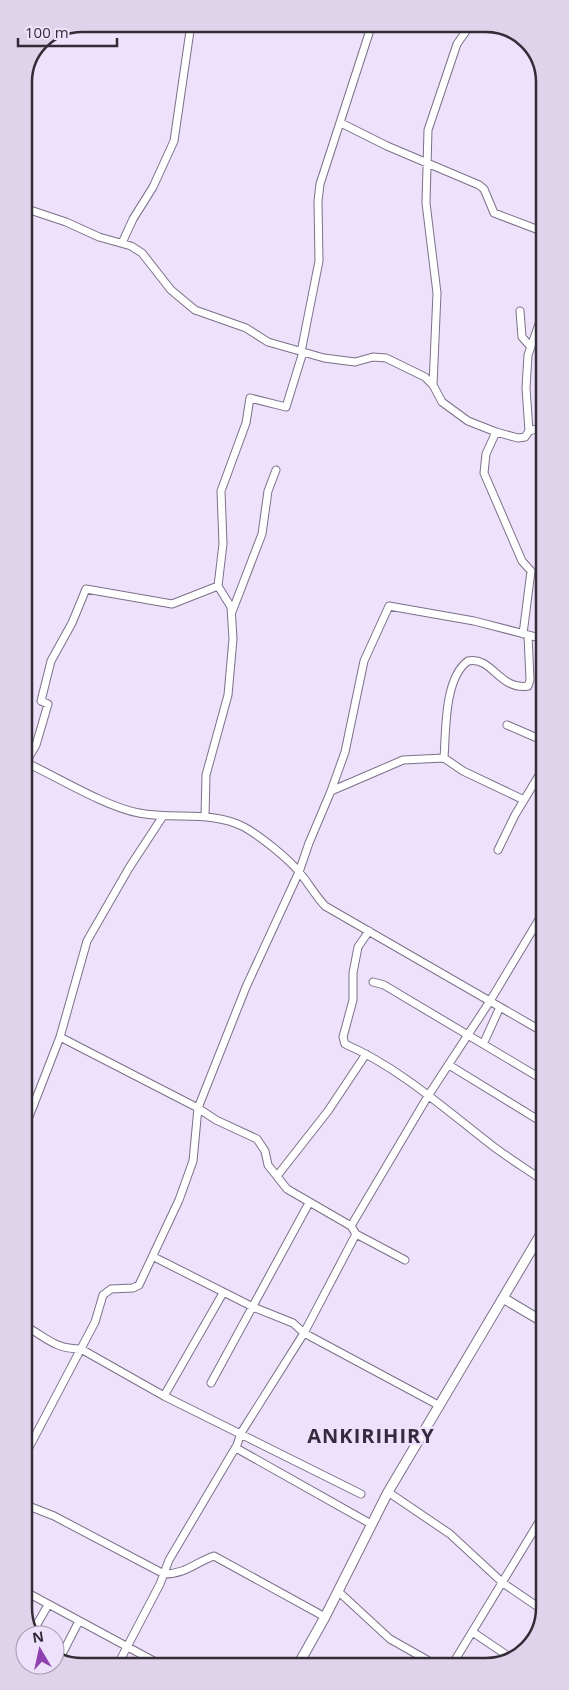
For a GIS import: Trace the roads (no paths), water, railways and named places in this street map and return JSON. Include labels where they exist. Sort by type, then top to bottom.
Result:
[{"type":"main road","points":[[302,1658],[338,1592],[388,1492],[536,1243]]},
{"type":"main road","points":[[503,1298],[536,1318]]},
{"type":"street","points":[[122,243],[133,219],[153,188],[174,142],[190,32]]},
{"type":"street","points":[[232,613],[227,598],[218,586],[223,544],[221,491],[246,423],[250,398],[286,407],[302,352],[319,261],[320,184],[369,33]]},
{"type":"street","points":[[433,384],[436,293],[426,203],[430,122],[458,44],[465,33]]},
{"type":"street","points":[[341,123],[427,164],[479,185],[484,189],[494,213],[536,229]]},
{"type":"street","points":[[32,211],[66,222],[99,237],[122,243],[142,253],[171,290],[195,310],[246,328],[268,342],[302,352],[355,362],[373,357],[386,358],[425,377],[433,384],[442,402],[468,421],[496,432],[522,438],[529,431],[536,429]]},
{"type":"street","points":[[520,312],[522,337],[530,346]]},
{"type":"street","points":[[529,431],[526,388],[530,346],[536,331]]},
{"type":"street","points":[[444,758],[451,687],[462,667],[468,661],[479,661],[504,682],[528,686],[530,680],[525,634],[531,570],[522,561],[484,473],[486,454],[496,432]]},
{"type":"street","points":[[205,816],[206,775],[229,686],[232,613],[262,534],[268,491],[276,470]]},
{"type":"street","points":[[32,752],[36,745],[48,704],[41,701],[51,661],[72,623],[86,588],[172,604],[218,586]]},
{"type":"street","points":[[32,1443],[95,1322],[103,1295],[110,1289],[132,1288],[139,1285],[149,1260],[154,1257],[179,1200],[193,1160],[198,1108],[246,986],[299,872],[331,791],[349,736],[364,661],[389,606],[474,621],[536,637]]},
{"type":"street","points":[[507,725],[536,738]]},
{"type":"street","points":[[331,791],[403,760],[444,758],[463,771],[524,800]]},
{"type":"street","points":[[32,766],[114,805],[137,813],[163,816],[205,816],[230,821],[245,828],[299,872],[310,890],[325,906],[536,1028]]},
{"type":"street","points":[[498,850],[536,781]]},
{"type":"street","points":[[32,1109],[60,1037],[87,941],[163,816]]},
{"type":"street","points":[[350,1226],[428,1096],[468,1036],[536,924]]},
{"type":"street","points":[[369,931],[358,946],[353,973],[352,1000],[344,1037],[345,1044],[366,1054],[428,1096],[495,1148],[536,1176]]},
{"type":"street","points":[[373,982],[384,985],[536,1076]]},
{"type":"street","points":[[485,1040],[500,1007]]},
{"type":"street","points":[[60,1037],[198,1108],[216,1120],[257,1139],[264,1151],[268,1164],[286,1190],[350,1226],[356,1234],[405,1260]]},
{"type":"street","points":[[277,1176],[328,1111],[366,1054]]},
{"type":"street","points":[[449,1065],[536,1118]]},
{"type":"street","points":[[211,1383],[309,1203]]},
{"type":"street","points":[[122,1657],[164,1574],[169,1560],[236,1448],[241,1434],[304,1333],[356,1234]]},
{"type":"street","points":[[154,1257],[253,1307],[293,1323],[304,1333],[440,1406]]},
{"type":"street","points":[[164,1396],[223,1292]]},
{"type":"street","points":[[32,1330],[50,1342],[72,1349],[81,1349],[164,1396],[361,1494]]},
{"type":"street","points":[[236,1448],[371,1524]]},
{"type":"street","points":[[388,1492],[450,1534],[503,1583],[536,1606]]},
{"type":"street","points":[[32,1507],[54,1516],[164,1574],[180,1572],[214,1556],[325,1617]]},
{"type":"street","points":[[456,1658],[474,1633],[536,1527]]},
{"type":"street","points":[[338,1592],[390,1638],[424,1658]]},
{"type":"street","points":[[32,1596],[146,1657]]},
{"type":"street","points":[[37,1625],[48,1605]]},
{"type":"street","points":[[65,1648],[79,1621]]},
{"type":"street","points":[[474,1633],[505,1654]]},
{"type":"district","name":"ANKIRIHIRY","points":[[371,1435]]}]
